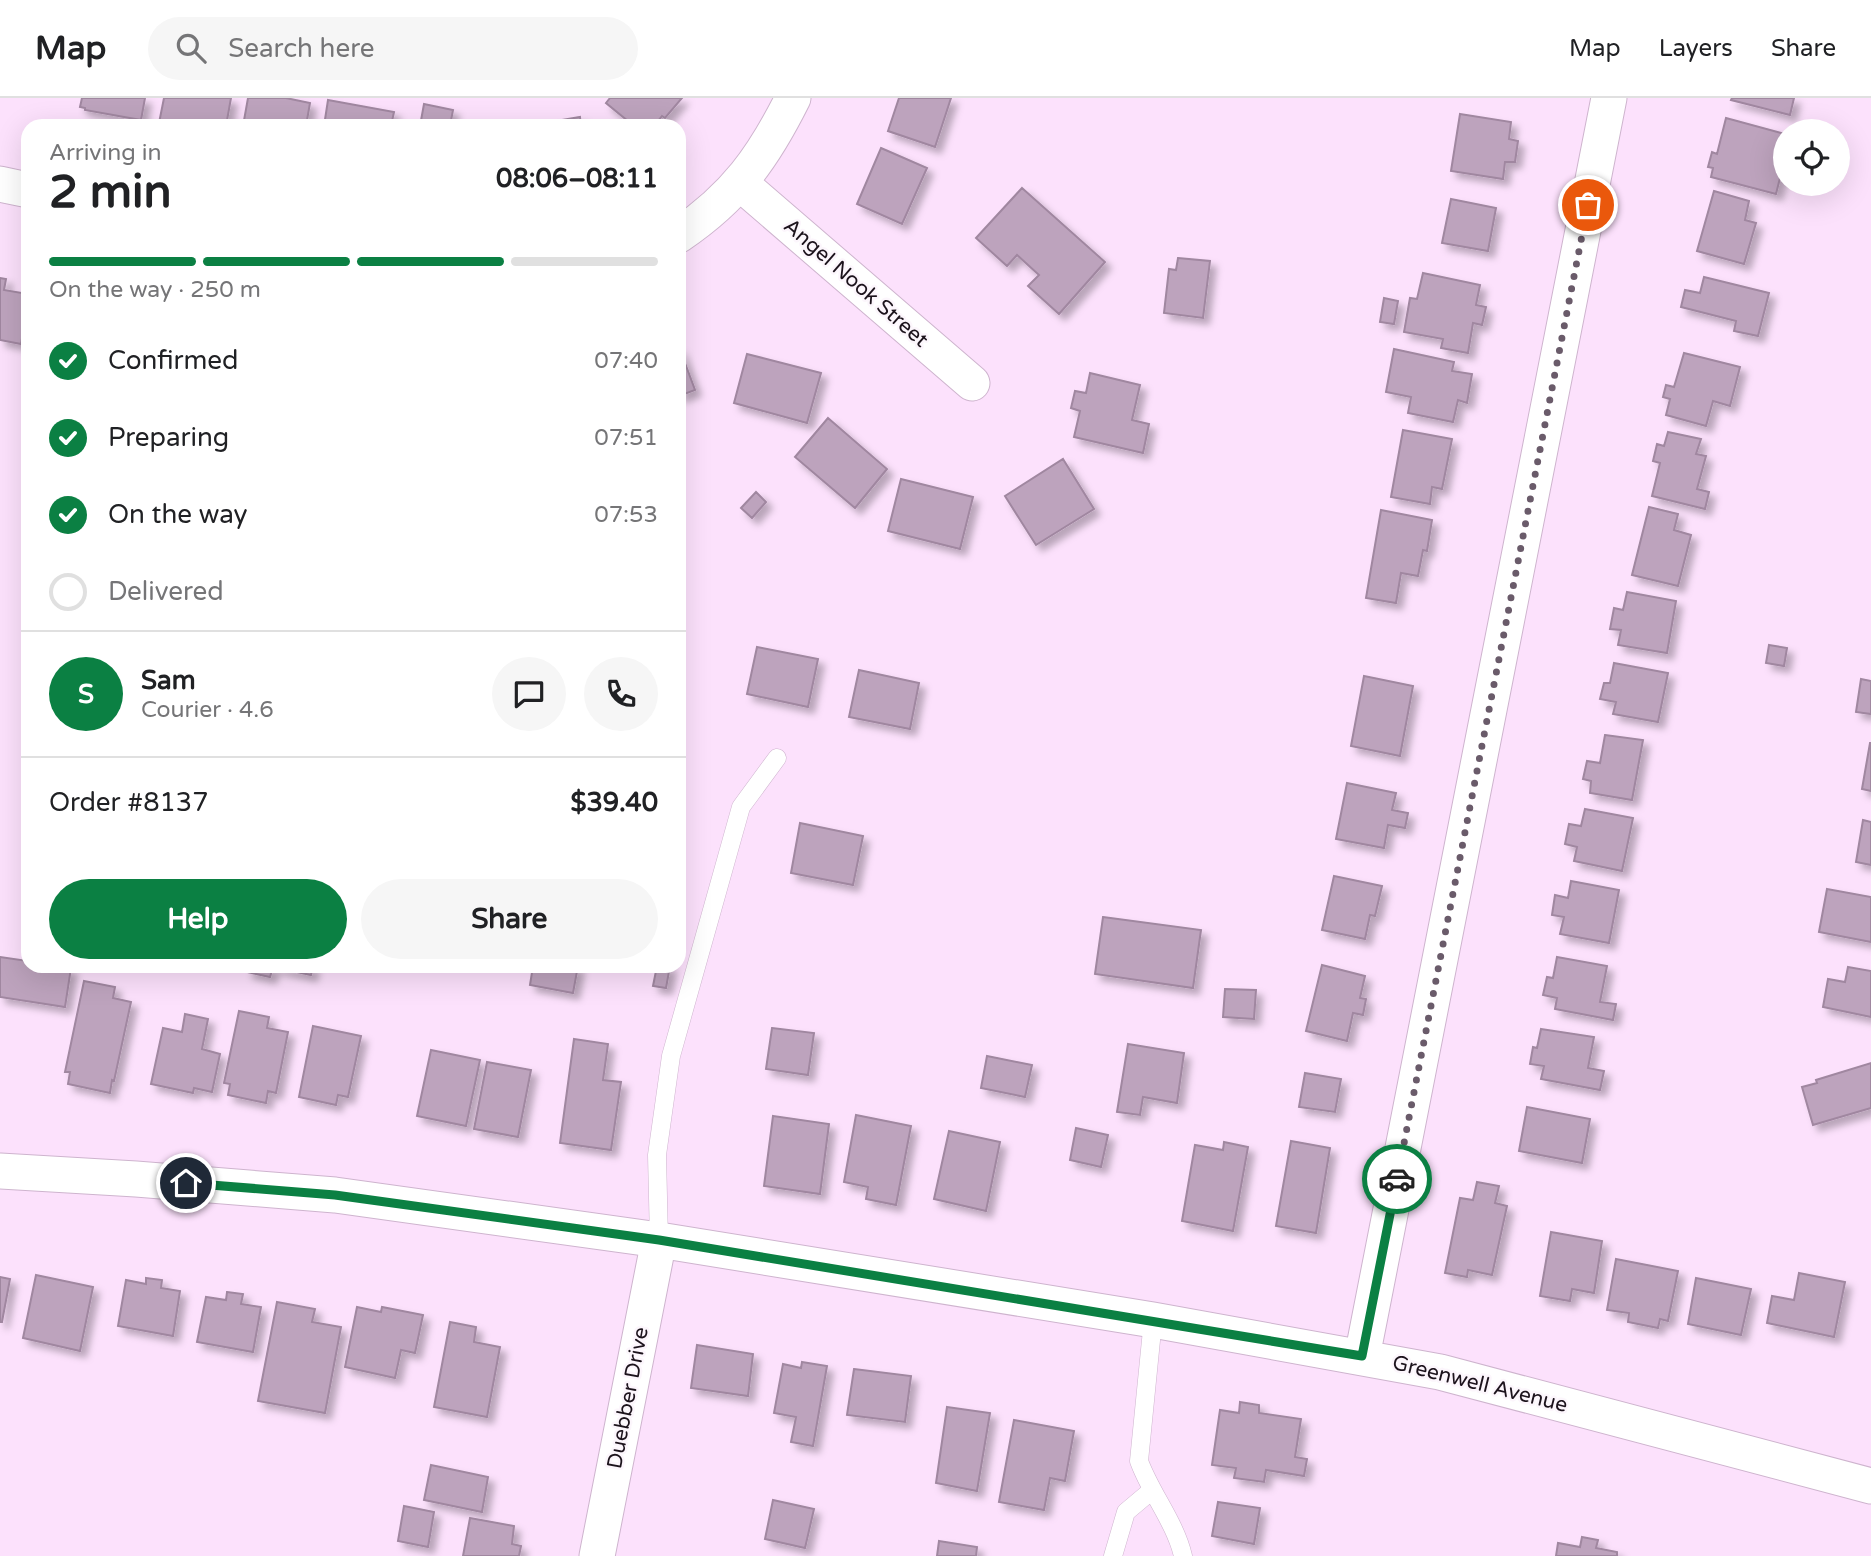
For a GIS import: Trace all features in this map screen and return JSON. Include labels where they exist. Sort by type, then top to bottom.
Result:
[{"type":"street","points":[[686,230],[704,218],[740,183],[773,138],[793,98]]},
{"type":"street","points":[[1362,1356],[1609,98]]},
{"type":"street","name":"Angel Nook Street","points":[[740,183],[972,383]]},
{"type":"street","points":[[0,184],[21,188]]},
{"type":"street","name":"Greenwell Avenue","points":[[0,1171],[136,1178],[335,1195],[659,1240],[1153,1320],[1440,1372],[1871,1486]]},
{"type":"street","name":"Duebber Drive","points":[[597,1556],[659,1240]]},
{"type":"lane","points":[[659,1240],[657,1156],[671,1056],[741,807],[777,758]]},
{"type":"lane","points":[[1153,1320],[1139,1461],[1151,1491],[1179,1541],[1183,1556]]},
{"type":"lane","points":[[1114,1556],[1126,1512],[1151,1491]]},
{"type":"building","points":[[82,98],[145,98],[141,119],[80,107]]},
{"type":"building","points":[[164,98],[231,98],[227,119],[160,119]]},
{"type":"building","points":[[248,98],[286,98],[310,103],[307,119],[244,119]]},
{"type":"building","points":[[610,98],[682,98],[665,118],[662,116],[660,119],[625,119],[606,103]]},
{"type":"building","points":[[899,98],[951,98],[935,147],[888,131]]},
{"type":"building","points":[[1794,98],[1790,115],[1731,100]]},
{"type":"building","points":[[328,100],[394,112],[392,119],[325,119]]},
{"type":"building","points":[[424,104],[453,110],[451,119],[421,119]]},
{"type":"building","points":[[1460,114],[1511,122],[1509,139],[1518,141],[1515,162],[1505,162],[1503,179],[1451,171]]},
{"type":"building","points":[[1726,118],[1773,131],[1773,193],[1711,177],[1713,168],[1708,167],[1712,152],[1717,154]]},
{"type":"building","points":[[881,148],[927,168],[902,224],[857,204]]},
{"type":"building","points":[[1022,188],[1105,262],[1059,314],[1028,286],[1039,275],[1017,255],[1007,266],[976,238]]},
{"type":"building","points":[[1714,191],[1749,201],[1745,220],[1756,223],[1744,264],[1697,251]]},
{"type":"building","points":[[1451,199],[1496,208],[1488,251],[1442,243]]},
{"type":"building","points":[[1178,258],[1210,261],[1203,318],[1164,313],[1169,269],[1176,270]]},
{"type":"building","points":[[1423,273],[1480,285],[1476,305],[1486,307],[1482,325],[1473,323],[1468,353],[1441,348],[1443,339],[1404,332],[1410,298],[1417,299]]},
{"type":"building","points":[[1704,277],[1769,293],[1758,336],[1734,331],[1736,321],[1681,307],[1685,290],[1700,293]]},
{"type":"building","points":[[0,278],[6,279],[4,290],[21,293],[21,344],[0,340]]},
{"type":"building","points":[[1384,298],[1398,301],[1394,324],[1380,322]]},
{"type":"building","points":[[1394,349],[1454,362],[1452,371],[1472,374],[1467,403],[1458,400],[1453,422],[1408,413],[1411,397],[1386,392]]},
{"type":"building","points":[[1684,353],[1740,367],[1730,406],[1713,401],[1706,426],[1666,415],[1670,399],[1663,397],[1666,385],[1674,387]]},
{"type":"building","points":[[747,354],[821,373],[807,423],[734,403]]},
{"type":"building","points":[[686,366],[695,390],[686,393]]},
{"type":"building","points":[[1090,373],[1140,385],[1132,420],[1149,424],[1143,453],[1074,437],[1080,411],[1071,408],[1075,391],[1086,393]]},
{"type":"building","points":[[828,418],[887,469],[855,508],[795,457]]},
{"type":"building","points":[[1403,430],[1452,439],[1442,489],[1432,487],[1430,504],[1391,497]]},
{"type":"building","points":[[1668,432],[1701,439],[1696,454],[1706,456],[1697,489],[1709,492],[1705,509],[1652,496],[1660,463],[1653,461],[1657,444],[1664,446]]},
{"type":"building","points":[[1063,459],[1094,509],[1036,545],[1005,496]]},
{"type":"building","points":[[901,479],[973,497],[960,549],[888,531]]},
{"type":"building","points":[[756,492],[766,502],[752,518],[741,508]]},
{"type":"building","points":[[1649,507],[1678,514],[1674,530],[1691,535],[1678,586],[1632,575]]},
{"type":"building","points":[[1381,510],[1432,520],[1427,551],[1423,550],[1418,576],[1401,573],[1396,603],[1366,598]]},
{"type":"building","points":[[1627,592],[1676,601],[1667,653],[1618,645],[1621,630],[1610,629],[1614,608],[1623,610]]},
{"type":"building","points":[[1769,645],[1787,648],[1784,666],[1766,663]]},
{"type":"building","points":[[757,647],[818,659],[808,707],[747,694]]},
{"type":"building","points":[[1614,663],[1668,673],[1658,722],[1613,714],[1616,702],[1600,699],[1604,683],[1610,683]]},
{"type":"building","points":[[859,670],[919,683],[910,729],[849,717]]},
{"type":"building","points":[[1364,676],[1413,686],[1400,756],[1351,746]]},
{"type":"building","points":[[1861,679],[1871,681],[1871,714],[1856,712]]},
{"type":"building","points":[[1605,735],[1643,740],[1632,800],[1590,793],[1591,781],[1583,779],[1587,761],[1600,763]]},
{"type":"building","points":[[1871,743],[1871,791],[1862,789]]},
{"type":"building","points":[[1347,783],[1396,793],[1392,810],[1408,813],[1405,828],[1388,825],[1384,848],[1336,839]]},
{"type":"building","points":[[1585,809],[1633,818],[1622,871],[1574,861],[1577,847],[1565,844],[1569,824],[1581,826]]},
{"type":"building","points":[[1863,820],[1871,822],[1871,865],[1856,862]]},
{"type":"building","points":[[800,823],[863,836],[853,885],[791,873]]},
{"type":"building","points":[[1334,876],[1382,886],[1375,916],[1370,915],[1365,939],[1322,930]]},
{"type":"building","points":[[1571,881],[1619,890],[1609,943],[1560,934],[1564,917],[1552,915],[1555,895],[1568,898]]},
{"type":"building","points":[[1827,889],[1871,897],[1871,942],[1819,932]]},
{"type":"building","points":[[1103,917],[1201,930],[1193,988],[1095,974]]},
{"type":"building","points":[[0,957],[21,960],[21,973],[70,973],[65,1007],[0,997]]},
{"type":"building","points":[[1557,957],[1607,966],[1600,1002],[1616,1004],[1613,1020],[1555,1009],[1557,998],[1543,995],[1547,977],[1553,978]]},
{"type":"building","points":[[1322,965],[1365,976],[1360,998],[1366,999],[1363,1015],[1353,1013],[1347,1041],[1306,1031]]},
{"type":"building","points":[[1848,967],[1871,971],[1871,1017],[1823,1007],[1828,979],[1845,982]]},
{"type":"building","points":[[252,973],[271,973],[270,977]]},
{"type":"building","points":[[532,973],[577,973],[573,993],[530,985]]},
{"type":"building","points":[[656,973],[669,973],[666,988],[653,986]]},
{"type":"building","points":[[84,981],[115,987],[113,998],[131,1002],[110,1093],[68,1084],[70,1072],[65,1072]]},
{"type":"building","points":[[1225,989],[1256,990],[1254,1019],[1223,1017]]},
{"type":"building","points":[[239,1011],[269,1017],[267,1028],[288,1032],[276,1093],[268,1091],[266,1103],[228,1095],[230,1084],[224,1083]]},
{"type":"building","points":[[185,1014],[208,1019],[202,1049],[220,1054],[212,1092],[194,1088],[193,1093],[151,1084],[163,1028],[182,1032]]},
{"type":"building","points":[[313,1026],[361,1036],[348,1097],[338,1095],[336,1105],[299,1097]]},
{"type":"building","points":[[772,1028],[814,1033],[808,1075],[766,1069]]},
{"type":"building","points":[[1541,1029],[1594,1037],[1588,1068],[1604,1071],[1600,1090],[1541,1079],[1544,1066],[1530,1064],[1533,1047],[1537,1048]]},
{"type":"building","points":[[574,1039],[608,1044],[603,1080],[621,1082],[611,1150],[560,1143]]},
{"type":"building","points":[[1128,1044],[1184,1053],[1177,1103],[1143,1097],[1140,1115],[1117,1112]]},
{"type":"building","points":[[431,1050],[480,1060],[466,1126],[417,1116]]},
{"type":"building","points":[[987,1056],[1032,1065],[1025,1097],[981,1088]]},
{"type":"building","points":[[487,1062],[531,1070],[518,1137],[474,1129]]},
{"type":"building","points":[[1871,1063],[1871,1108],[1813,1125],[1802,1087]]},
{"type":"building","points":[[1305,1073],[1341,1079],[1335,1112],[1299,1107]]},
{"type":"building","points":[[1527,1107],[1590,1119],[1582,1163],[1519,1151]]},
{"type":"building","points":[[856,1115],[911,1126],[896,1205],[866,1199],[868,1187],[844,1182]]},
{"type":"building","points":[[773,1116],[829,1124],[820,1194],[764,1186]]},
{"type":"building","points":[[1076,1128],[1108,1135],[1101,1167],[1070,1160]]},
{"type":"building","points":[[949,1131],[1000,1142],[986,1211],[934,1199]]},
{"type":"building","points":[[1291,1141],[1330,1148],[1316,1233],[1276,1226]]},
{"type":"building","points":[[1224,1142],[1248,1147],[1233,1231],[1182,1221],[1195,1145],[1223,1150]]},
{"type":"building","points":[[1477,1182],[1499,1186],[1495,1203],[1507,1206],[1492,1275],[1468,1270],[1467,1277],[1445,1273],[1460,1198],[1473,1200]]},
{"type":"building","points":[[1551,1232],[1602,1241],[1594,1293],[1572,1289],[1570,1301],[1540,1296]]},
{"type":"building","points":[[1616,1259],[1678,1271],[1668,1321],[1660,1319],[1658,1328],[1628,1322],[1629,1313],[1607,1310]]},
{"type":"building","points":[[1799,1273],[1845,1282],[1834,1337],[1767,1323],[1772,1296],[1794,1300]]},
{"type":"building","points":[[36,1275],[93,1287],[80,1351],[23,1338]]},
{"type":"building","points":[[0,1277],[10,1279],[2,1322],[0,1322]]},
{"type":"building","points":[[146,1278],[162,1280],[161,1288],[180,1291],[173,1336],[118,1326],[126,1280],[146,1284]]},
{"type":"building","points":[[1696,1278],[1751,1289],[1741,1335],[1688,1324]]},
{"type":"building","points":[[227,1292],[243,1294],[241,1304],[261,1307],[253,1352],[197,1342],[206,1297],[226,1300]]},
{"type":"building","points":[[277,1302],[315,1309],[312,1322],[341,1327],[325,1413],[258,1401]]},
{"type":"building","points":[[357,1307],[381,1312],[382,1307],[423,1315],[415,1353],[401,1350],[395,1378],[345,1367]]},
{"type":"building","points":[[450,1322],[476,1327],[474,1342],[500,1347],[487,1417],[434,1407]]},
{"type":"building","points":[[697,1345],[753,1354],[748,1396],[691,1388]]},
{"type":"building","points":[[802,1362],[827,1366],[813,1446],[791,1442],[796,1417],[774,1413],[783,1364],[801,1368]]},
{"type":"building","points":[[854,1369],[911,1376],[905,1422],[847,1415]]},
{"type":"building","points":[[1240,1402],[1259,1405],[1259,1413],[1301,1419],[1295,1457],[1307,1459],[1304,1476],[1266,1470],[1264,1482],[1234,1478],[1236,1468],[1212,1465],[1220,1410],[1239,1413]]},
{"type":"building","points":[[947,1407],[990,1413],[977,1491],[936,1483]]},
{"type":"building","points":[[1014,1420],[1074,1431],[1065,1481],[1050,1478],[1044,1510],[999,1502]]},
{"type":"building","points":[[431,1465],[488,1477],[482,1512],[424,1500]]},
{"type":"building","points":[[773,1500],[814,1509],[805,1548],[765,1539]]},
{"type":"building","points":[[1218,1502],[1260,1508],[1254,1544],[1212,1536]]},
{"type":"building","points":[[404,1506],[434,1512],[428,1547],[398,1541]]},
{"type":"building","points":[[470,1518],[514,1526],[512,1544],[521,1546],[519,1556],[463,1556]]},
{"type":"building","points":[[1582,1537],[1598,1540],[1596,1548],[1617,1552],[1617,1556],[1556,1556],[1558,1543],[1580,1547]]},
{"type":"building","points":[[939,1541],[977,1547],[976,1556],[937,1556]]},
{"type":"way so far","points":[[1397,1179],[1588,205]]},
{"type":"route","points":[[186,1183],[335,1195],[659,1240],[1362,1356],[1397,1179]]}]
